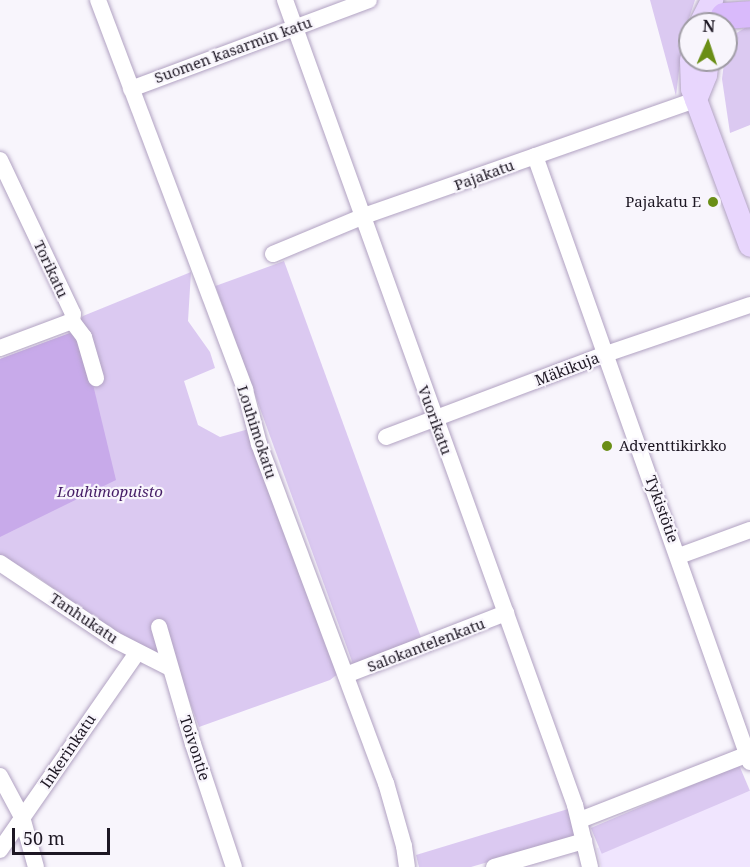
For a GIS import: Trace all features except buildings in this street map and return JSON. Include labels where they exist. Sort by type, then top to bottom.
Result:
[{"type":"main road","points":[[690,72],[696,100],[750,246]]},
{"type":"main road","points":[[696,100],[706,72]]},
{"type":"street","name":"Louhimokatu","points":[[98,0],[245,390],[259,444],[386,783],[404,846],[407,867]]},
{"type":"street","name":"Vuorikatu","points":[[285,0],[580,820],[590,867]]},
{"type":"street","name":"Suomen kasarmin katu","points":[[131,89],[369,0]]},
{"type":"street","name":"Pajakatu","points":[[273,254],[364,216],[696,100]]},
{"type":"street","name":"Tykistötie","points":[[535,156],[679,556],[748,759]]},
{"type":"street","name":"Torikatu","points":[[0,160],[73,314],[72,321],[84,337],[96,378]]},
{"type":"street","name":"Mäkikuja","points":[[386,436],[606,354],[750,305]]},
{"type":"street","points":[[0,348],[72,321]]},
{"type":"street","points":[[679,556],[750,530]]},
{"type":"street","name":"Tanhukatu","points":[[0,563],[137,653],[170,668]]},
{"type":"street","name":"Salokantelenkatu","points":[[346,675],[506,613]]},
{"type":"street","name":"Toivontie","points":[[159,627],[234,867]]},
{"type":"street","name":"Inkerinkatu","points":[[0,850],[137,653]]},
{"type":"street","points":[[580,820],[748,759]]},
{"type":"street","points":[[0,776],[22,817],[36,867]]},
{"type":"street","points":[[494,867],[584,841]]},
{"type":"shaded area","points":[[70,333],[79,341],[89,368],[116,480],[0,537],[0,359]]},
{"type":"shaded area","points":[[750,791],[750,867],[601,867],[597,848]]},
{"type":"green space","points":[[650,0],[695,0],[691,12],[678,12],[679,72],[676,96]]},
{"type":"green space","points":[[750,25],[750,125],[730,133],[722,79],[723,72],[738,72],[738,32]]},
{"type":"green space","points":[[284,261],[421,639],[353,664],[215,286]]},
{"type":"green space","name":"Louhimopuisto","points":[[191,272],[188,321],[210,352],[215,368],[184,381],[198,425],[220,437],[249,429],[339,673],[330,680],[199,727],[176,665],[119,635],[35,575],[0,555],[0,359],[70,333],[83,316]]},
{"type":"green space","points":[[739,765],[750,791],[602,854],[591,828]]},
{"type":"green space","points":[[568,809],[575,836],[471,867],[419,867],[416,855]]},
{"type":"place","name":"Pajakatu E","points":[[713,202]]},
{"type":"place","name":"Adventtikirkko","points":[[607,446]]}]
